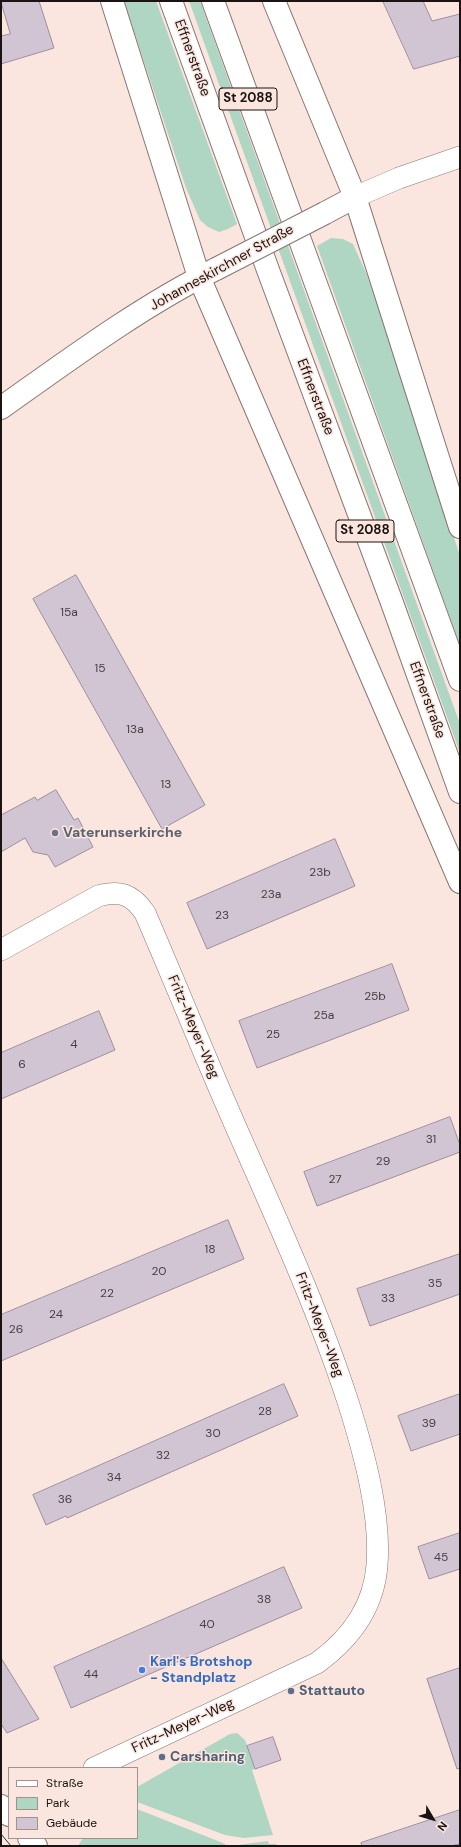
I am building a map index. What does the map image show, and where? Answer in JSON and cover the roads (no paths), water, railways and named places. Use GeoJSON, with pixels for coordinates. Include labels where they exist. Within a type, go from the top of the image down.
{"type":"FeatureCollection","features":[{"type":"Feature","properties":{"kind":"main road"},"geometry":{"type":"LineString","coordinates":[[112,1],[207,273],[460,882]]}},
{"type":"Feature","properties":{"kind":"main road","name":"Effnerstraße"},"geometry":{"type":"LineString","coordinates":[[171,1],[268,270],[460,792]]}},
{"type":"Feature","properties":{"kind":"main road","name":"St 2088"},"geometry":{"type":"LineString","coordinates":[[213,1],[460,680]]}},
{"type":"Feature","properties":{"kind":"main road"},"geometry":{"type":"LineString","coordinates":[[274,1],[355,197],[460,527]]}},
{"type":"Feature","properties":{"kind":"main road","name":"Johanneskirchner Straße"},"geometry":{"type":"LineString","coordinates":[[1,408],[82,350],[207,273],[355,197]]}},
{"type":"Feature","properties":{"kind":"main road"},"geometry":{"type":"LineString","coordinates":[[1,1806],[8,1814]]}},
{"type":"Feature","properties":{"kind":"street","name":"Johanneskirchner Straße"},"geometry":{"type":"LineString","coordinates":[[355,197],[399,178],[460,157]]}},
{"type":"Feature","properties":{"kind":"street","name":"Fritz-Meyer-Weg"},"geometry":{"type":"LineString","coordinates":[[1,950],[98,896],[105,894],[113,892],[129,896],[138,903],[145,913],[231,1117],[292,1254],[333,1358],[361,1442],[371,1484],[376,1527],[377,1566],[368,1604],[360,1619],[346,1639],[317,1663],[96,1767]]}},
{"type":"Feature","properties":{"kind":"tram line"},"geometry":{"type":"LineString","coordinates":[[1,1834],[11,1846]]}},
{"type":"Feature","properties":{"kind":"place","name":"Vaterunserkirche"},"geometry":{"type":"Point","coordinates":[55,833]}},
{"type":"Feature","properties":{"kind":"place","name":"Karl's Brotshop - Standplatz"},"geometry":{"type":"Point","coordinates":[142,1670]}},
{"type":"Feature","properties":{"kind":"place","name":"Stattauto"},"geometry":{"type":"Point","coordinates":[291,1691]}},
{"type":"Feature","properties":{"kind":"place","name":"Carsharing"},"geometry":{"type":"Point","coordinates":[162,1757]}}]}
